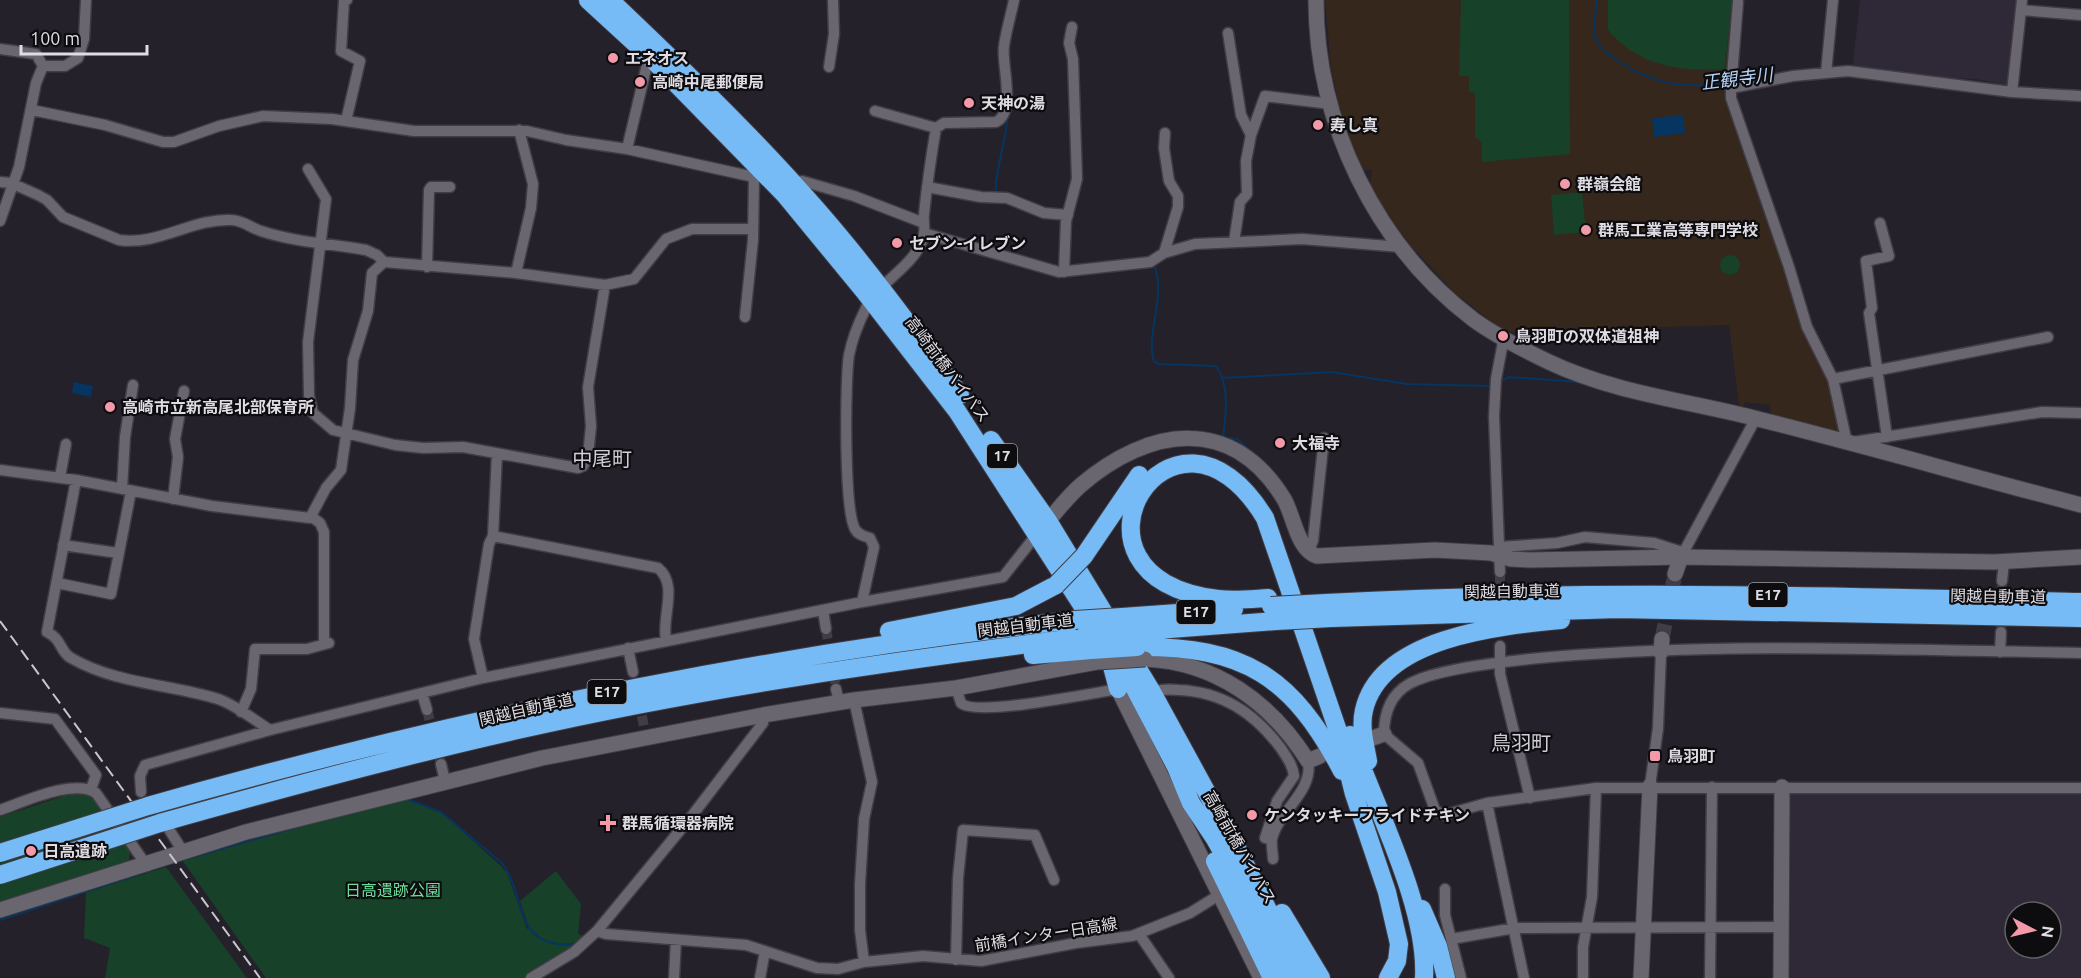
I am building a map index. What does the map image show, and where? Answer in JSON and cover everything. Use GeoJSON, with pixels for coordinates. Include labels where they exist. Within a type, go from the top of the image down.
{"type":"FeatureCollection","features":[{"type":"Feature","properties":{"kind":"highway","name":"高崎前橋バイパス"},"geometry":{"type":"LineString","coordinates":[[588,0],[649,56],[758,174],[923,343],[1152,693],[1236,846],[1302,978]]}},
{"type":"Feature","properties":{"kind":"highway","name":"高崎前橋バイパス"},"geometry":{"type":"LineString","coordinates":[[610,0],[725,112],[795,187],[875,294]]}},
{"type":"Feature","properties":{"kind":"highway"},"geometry":{"type":"LineString","coordinates":[[676,678],[752,656],[996,611],[1034,598],[1056,585],[1084,556],[1131,485],[1157,462],[1174,455],[1199,453],[1218,458],[1242,472],[1264,496],[1281,531],[1352,741],[1406,885],[1422,942],[1424,978]]}},
{"type":"Feature","properties":{"kind":"highway"},"geometry":{"type":"LineString","coordinates":[[1272,608],[1190,593],[1165,582],[1144,567],[1132,544],[1130,526],[1135,500],[1146,484],[1158,474],[1176,465],[1201,464],[1227,474],[1253,500],[1274,541],[1339,734],[1354,794],[1387,892],[1399,944],[1397,961],[1388,978]]}},
{"type":"Feature","properties":{"kind":"highway","name":"高崎前橋バイパス"},"geometry":{"type":"LineString","coordinates":[[1043,528],[1088,638],[1132,683],[1176,767],[1191,803],[1251,903],[1286,978]]}},
{"type":"Feature","properties":{"kind":"highway","name":"関越自動車道"},"geometry":{"type":"LineString","coordinates":[[0,853],[145,799],[520,710],[676,678],[918,639],[1133,639],[1272,608],[1455,597],[1771,595],[2081,602]]}},
{"type":"Feature","properties":{"kind":"highway","name":"関越自動車道"},"geometry":{"type":"LineString","coordinates":[[1326,605],[1532,610],[1782,610],[2081,618]]}},
{"type":"Feature","properties":{"kind":"highway"},"geometry":{"type":"LineString","coordinates":[[1374,795],[1363,731],[1364,710],[1372,687],[1412,654],[1472,634],[1520,624],[1782,610]]}},
{"type":"Feature","properties":{"kind":"highway"},"geometry":{"type":"LineString","coordinates":[[1088,638],[1096,630],[1113,666],[1118,689]]}},
{"type":"Feature","properties":{"kind":"highway"},"geometry":{"type":"LineString","coordinates":[[1088,638],[1133,639],[1199,650],[1230,657],[1263,674],[1288,693],[1313,722],[1354,794]]}},
{"type":"Feature","properties":{"kind":"highway","name":"関越自動車道"},"geometry":{"type":"LineString","coordinates":[[0,875],[357,768],[524,729],[630,706],[868,664],[943,664],[1088,638]]}},
{"type":"Feature","properties":{"kind":"highway"},"geometry":{"type":"LineString","coordinates":[[1191,803],[1229,893],[1272,978]]}},
{"type":"Feature","properties":{"kind":"highway"},"geometry":{"type":"LineString","coordinates":[[1236,846],[1254,862],[1321,978]]}},
{"type":"Feature","properties":{"kind":"highway"},"geometry":{"type":"LineString","coordinates":[[1406,885],[1428,920],[1446,978]]}},
{"type":"Feature","properties":{"kind":"highway"},"geometry":{"type":"LineString","coordinates":[[1387,892],[1409,934],[1413,954],[1412,978]]}},
{"type":"Feature","properties":{"kind":"street"},"geometry":{"type":"LineString","coordinates":[[42,66],[65,66],[78,58],[84,39],[86,0]]}},
{"type":"Feature","properties":{"kind":"street"},"geometry":{"type":"LineString","coordinates":[[346,121],[360,61],[341,51],[344,0],[347,0]]}},
{"type":"Feature","properties":{"kind":"street"},"geometry":{"type":"LineString","coordinates":[[829,67],[834,33],[833,0]]}},
{"type":"Feature","properties":{"kind":"street"},"geometry":{"type":"LineString","coordinates":[[875,111],[936,128],[944,123],[1001,120],[1008,80],[1004,48],[1014,0]]}},
{"type":"Feature","properties":{"kind":"street"},"geometry":{"type":"LineString","coordinates":[[1316,0],[1322,58],[1331,104],[1356,178],[1401,247],[1424,273],[1475,320],[1550,363],[1589,378],[1697,406],[1756,418],[2081,505]]}},
{"type":"Feature","properties":{"kind":"street"},"geometry":{"type":"LineString","coordinates":[[1826,72],[1833,0]]}},
{"type":"Feature","properties":{"kind":"street"},"geometry":{"type":"LineString","coordinates":[[1738,2],[1731,98],[1790,267],[1807,327],[1833,379],[1847,443]]}},
{"type":"Feature","properties":{"kind":"street"},"geometry":{"type":"LineString","coordinates":[[2012,92],[2021,5],[2081,15]]}},
{"type":"Feature","properties":{"kind":"street"},"geometry":{"type":"LineString","coordinates":[[1064,272],[1066,221],[1077,179],[1073,59],[1070,44],[1072,27]]}},
{"type":"Feature","properties":{"kind":"street"},"geometry":{"type":"LineString","coordinates":[[1228,33],[1241,115],[1251,135]]}},
{"type":"Feature","properties":{"kind":"street"},"geometry":{"type":"LineString","coordinates":[[0,49],[36,54],[42,66],[36,83],[19,167],[5,182],[0,221]]}},
{"type":"Feature","properties":{"kind":"street"},"geometry":{"type":"LineString","coordinates":[[627,149],[649,56]]}},
{"type":"Feature","properties":{"kind":"street"},"geometry":{"type":"LineString","coordinates":[[1731,88],[1826,72],[1848,71],[2012,92],[2081,96]]}},
{"type":"Feature","properties":{"kind":"street"},"geometry":{"type":"LineString","coordinates":[[1234,242],[1240,202],[1247,194],[1246,161],[1251,135],[1265,96],[1331,104]]}},
{"type":"Feature","properties":{"kind":"street"},"geometry":{"type":"LineString","coordinates":[[32,110],[105,125],[163,142],[174,142],[219,126],[263,116],[346,121],[414,131],[519,130],[758,174],[745,317]]}},
{"type":"Feature","properties":{"kind":"street"},"geometry":{"type":"LineString","coordinates":[[862,602],[874,547],[870,538],[855,529],[851,509],[847,467],[848,378],[851,349],[875,294],[908,261],[924,228],[927,187],[936,128]]}},
{"type":"Feature","properties":{"kind":"street"},"geometry":{"type":"LineString","coordinates":[[516,273],[531,208],[533,184],[519,130]]}},
{"type":"Feature","properties":{"kind":"street"},"geometry":{"type":"LineString","coordinates":[[1164,253],[1178,207],[1178,196],[1169,181],[1164,148],[1165,133]]}},
{"type":"Feature","properties":{"kind":"street"},"geometry":{"type":"LineString","coordinates":[[308,169],[326,200],[308,342],[310,407],[330,428],[412,447],[464,447],[578,468],[585,464],[591,426],[588,387],[604,285]]}},
{"type":"Feature","properties":{"kind":"street"},"geometry":{"type":"LineString","coordinates":[[795,187],[802,181],[854,196],[953,243],[1064,272],[1150,262],[1164,253],[1195,244],[1302,239],[1401,247]]}},
{"type":"Feature","properties":{"kind":"street"},"geometry":{"type":"LineString","coordinates":[[5,182],[43,197],[63,217],[119,240],[129,241],[156,237],[218,220],[232,220],[244,222],[259,231],[366,250],[377,255],[384,262],[516,273],[604,285],[634,279],[666,239],[692,229],[752,229]]}},
{"type":"Feature","properties":{"kind":"street"},"geometry":{"type":"LineString","coordinates":[[427,267],[429,190],[450,187]]}},
{"type":"Feature","properties":{"kind":"street"},"geometry":{"type":"LineString","coordinates":[[927,187],[981,197],[1007,198],[1044,213],[1068,215]]}},
{"type":"Feature","properties":{"kind":"street"},"geometry":{"type":"LineString","coordinates":[[1880,223],[1889,256],[1866,261],[1877,370],[1887,437]]}},
{"type":"Feature","properties":{"kind":"street"},"geometry":{"type":"LineString","coordinates":[[312,517],[326,488],[340,473],[355,351],[368,311],[372,273],[384,262]]}},
{"type":"Feature","properties":{"kind":"street"},"geometry":{"type":"LineString","coordinates":[[1500,558],[1494,416],[1496,379],[1504,337]]}},
{"type":"Feature","properties":{"kind":"street"},"geometry":{"type":"LineString","coordinates":[[1833,379],[2048,337]]}},
{"type":"Feature","properties":{"kind":"street"},"geometry":{"type":"LineString","coordinates":[[57,583],[111,594],[126,490],[125,437],[133,386]]}},
{"type":"Feature","properties":{"kind":"street"},"geometry":{"type":"LineString","coordinates":[[173,499],[178,458],[175,439],[184,391]]}},
{"type":"Feature","properties":{"kind":"street"},"geometry":{"type":"LineString","coordinates":[[1847,443],[2042,412],[2081,413]]}},
{"type":"Feature","properties":{"kind":"street"},"geometry":{"type":"LineString","coordinates":[[1676,574],[1681,555],[1756,418]]}},
{"type":"Feature","properties":{"kind":"street"},"geometry":{"type":"LineString","coordinates":[[145,799],[140,776],[145,765],[270,730],[483,678],[666,640],[1003,577],[1082,485],[1129,453],[1154,442],[1199,438],[1236,449],[1261,470],[1285,501],[1308,552]]}},
{"type":"Feature","properties":{"kind":"street"},"geometry":{"type":"LineString","coordinates":[[1308,552],[1313,541],[1324,438]]}},
{"type":"Feature","properties":{"kind":"street"},"geometry":{"type":"LineString","coordinates":[[60,477],[66,444]]}},
{"type":"Feature","properties":{"kind":"street"},"geometry":{"type":"LineString","coordinates":[[483,678],[474,633],[489,544],[493,536],[497,454]]}},
{"type":"Feature","properties":{"kind":"street"},"geometry":{"type":"LineString","coordinates":[[0,470],[60,477],[247,512],[301,518],[312,517],[320,523],[324,532],[327,643],[307,649],[255,649],[251,689],[241,712]]}},
{"type":"Feature","properties":{"kind":"street"},"geometry":{"type":"LineString","coordinates":[[76,480],[47,632],[57,636],[68,657],[106,672],[150,685],[220,699],[270,730]]}},
{"type":"Feature","properties":{"kind":"street"},"geometry":{"type":"LineString","coordinates":[[493,536],[658,568],[665,576],[668,587],[666,640]]}},
{"type":"Feature","properties":{"kind":"street"},"geometry":{"type":"LineString","coordinates":[[1500,558],[1585,537],[1654,543],[1681,555]]}},
{"type":"Feature","properties":{"kind":"street"},"geometry":{"type":"LineString","coordinates":[[63,545],[118,553]]}},
{"type":"Feature","properties":{"kind":"street"},"geometry":{"type":"LineString","coordinates":[[1308,552],[1324,556],[1435,550],[1511,559],[1559,560],[1681,555],[2004,562],[2081,557]]}},
{"type":"Feature","properties":{"kind":"street"},"geometry":{"type":"LineString","coordinates":[[2002,581],[2004,562]]}},
{"type":"Feature","properties":{"kind":"street"},"geometry":{"type":"LineString","coordinates":[[823,610],[826,629]]}},
{"type":"Feature","properties":{"kind":"street"},"geometry":{"type":"LineString","coordinates":[[2000,652],[2001,632]]}},
{"type":"Feature","properties":{"kind":"street"},"geometry":{"type":"LineString","coordinates":[[0,910],[147,866],[246,832],[445,781],[645,732],[763,715],[837,696],[854,700],[956,688],[1088,638]]}},
{"type":"Feature","properties":{"kind":"street"},"geometry":{"type":"LineString","coordinates":[[1133,639],[1177,662],[1207,671],[1240,689],[1263,717],[1294,772],[1293,779],[1277,801],[1269,822],[1265,838],[1272,839]]}},
{"type":"Feature","properties":{"kind":"street"},"geometry":{"type":"LineString","coordinates":[[1641,978],[1650,786],[1659,728],[1661,645]]}},
{"type":"Feature","properties":{"kind":"street"},"geometry":{"type":"LineString","coordinates":[[2081,653],[1661,645],[1499,663],[1421,678],[1406,685],[1389,704],[1377,736],[1418,763],[1438,814],[1444,815],[1487,803],[1596,788],[1650,786],[2081,788]]}},
{"type":"Feature","properties":{"kind":"street"},"geometry":{"type":"LineString","coordinates":[[1500,646],[1499,663],[1530,798]]}},
{"type":"Feature","properties":{"kind":"street"},"geometry":{"type":"LineString","coordinates":[[628,648],[633,672]]}},
{"type":"Feature","properties":{"kind":"street"},"geometry":{"type":"LineString","coordinates":[[956,688],[962,703],[974,709],[1026,704],[1118,689],[1261,978]]}},
{"type":"Feature","properties":{"kind":"street"},"geometry":{"type":"LineString","coordinates":[[1152,693],[1186,690],[1212,695],[1263,717],[1314,759],[1306,782],[1289,805],[1272,839],[1273,859]]}},
{"type":"Feature","properties":{"kind":"street"},"geometry":{"type":"LineString","coordinates":[[422,693],[427,710]]}},
{"type":"Feature","properties":{"kind":"street"},"geometry":{"type":"LineString","coordinates":[[854,700],[872,782],[864,819],[860,884],[860,922],[864,962]]}},
{"type":"Feature","properties":{"kind":"street"},"geometry":{"type":"LineString","coordinates":[[0,713],[55,719],[96,775],[91,789]]}},
{"type":"Feature","properties":{"kind":"street"},"geometry":{"type":"LineString","coordinates":[[531,978],[578,949],[597,931],[691,817],[763,723],[763,715]]}},
{"type":"Feature","properties":{"kind":"street"},"geometry":{"type":"LineString","coordinates":[[441,764],[445,781]]}},
{"type":"Feature","properties":{"kind":"street"},"geometry":{"type":"LineString","coordinates":[[0,810],[68,788],[80,786],[91,789],[147,866]]}},
{"type":"Feature","properties":{"kind":"street"},"geometry":{"type":"LineString","coordinates":[[1710,978],[1712,787]]}},
{"type":"Feature","properties":{"kind":"street"},"geometry":{"type":"LineString","coordinates":[[1780,978],[1782,787]]}},
{"type":"Feature","properties":{"kind":"street"},"geometry":{"type":"LineString","coordinates":[[1583,978],[1586,927],[1592,897],[1596,788]]}},
{"type":"Feature","properties":{"kind":"street"},"geometry":{"type":"LineString","coordinates":[[1487,803],[1524,978]]}},
{"type":"Feature","properties":{"kind":"street"},"geometry":{"type":"LineString","coordinates":[[165,827],[184,853]]}},
{"type":"Feature","properties":{"kind":"street"},"geometry":{"type":"LineString","coordinates":[[956,960],[958,878],[963,830],[1035,834],[1054,880]]}},
{"type":"Feature","properties":{"kind":"street"},"geometry":{"type":"LineString","coordinates":[[1444,890],[1443,908],[1461,978]]}},
{"type":"Feature","properties":{"kind":"street","name":"前橋インター日高線"},"geometry":{"type":"LineString","coordinates":[[597,931],[606,934],[746,945],[817,968],[838,969],[864,962],[923,956],[956,960],[988,960],[1139,934],[1190,913],[1219,895]]}},
{"type":"Feature","properties":{"kind":"street"},"geometry":{"type":"LineString","coordinates":[[1450,939],[1515,928],[1781,927]]}},
{"type":"Feature","properties":{"kind":"street"},"geometry":{"type":"LineString","coordinates":[[1139,934],[1169,978]]}},
{"type":"Feature","properties":{"kind":"street"},"geometry":{"type":"LineString","coordinates":[[674,978],[676,940]]}},
{"type":"Feature","properties":{"kind":"street"},"geometry":{"type":"LineString","coordinates":[[760,978],[765,951]]}},
{"type":"Feature","properties":{"kind":"shaded area","name":"群馬工業高等専門学校"},"geometry":{"type":"Polygon","coordinates":[[[1325,0],[1736,0],[1728,99],[1831,379],[1843,437],[1780,419],[1771,413],[1770,405],[1745,402],[1740,413],[1729,325],[1505,332],[1456,294],[1411,246],[1388,214],[1370,186],[1372,170],[1363,170],[1359,166],[1339,107],[1331,67],[1325,0]]]}},
{"type":"Feature","properties":{"kind":"shaded area"},"geometry":{"type":"Polygon","coordinates":[[[1860,0],[2017,0],[2008,85],[1976,79],[1914,76],[1853,65],[1860,0]]]}},
{"type":"Feature","properties":{"kind":"shaded area"},"geometry":{"type":"Polygon","coordinates":[[[1789,791],[2081,793],[2081,978],[1786,978],[1789,791]]]}},
{"type":"Feature","properties":{"kind":"green space"},"geometry":{"type":"Polygon","coordinates":[[[1461,0],[1569,0],[1570,154],[1482,162],[1482,142],[1475,137],[1475,93],[1469,92],[1469,76],[1459,76],[1461,0]]]}},
{"type":"Feature","properties":{"kind":"green space"},"geometry":{"type":"Polygon","coordinates":[[[1608,0],[1732,0],[1725,69],[1676,67],[1646,59],[1633,52],[1608,30],[1608,0]]]}},
{"type":"Feature","properties":{"kind":"green space"},"geometry":{"type":"Polygon","coordinates":[[[1582,192],[1586,232],[1554,235],[1551,195],[1582,192]]]}},
{"type":"Feature","properties":{"kind":"green space"},"geometry":{"type":"Polygon","coordinates":[[[1726,255],[1734,255],[1740,261],[1740,269],[1734,275],[1726,275],[1720,269],[1720,261],[1726,255]]]}},
{"type":"Feature","properties":{"kind":"green space"},"geometry":{"type":"Polygon","coordinates":[[[79,791],[90,793],[130,847],[129,865],[0,905],[0,817],[79,791]]]}},
{"type":"Feature","properties":{"kind":"green space","name":"日高遺跡公園"},"geometry":{"type":"Polygon","coordinates":[[[402,797],[441,812],[500,865],[507,873],[527,929],[529,928],[520,901],[556,871],[581,904],[578,934],[584,936],[575,947],[524,978],[266,978],[182,860],[402,797]]]}},
{"type":"Feature","properties":{"kind":"green space"},"geometry":{"type":"Polygon","coordinates":[[[166,867],[247,978],[105,978],[110,948],[84,938],[86,892],[166,867]]]}},
{"type":"Feature","properties":{"kind":"water"},"geometry":{"type":"Polygon","coordinates":[[[1683,115],[1685,133],[1654,137],[1652,118],[1683,115]]]}},
{"type":"Feature","properties":{"kind":"water"},"geometry":{"type":"Polygon","coordinates":[[[74,382],[93,386],[91,397],[72,393],[74,382]]]}},
{"type":"Feature","properties":{"kind":"waterway","name":"正観寺川"},"geometry":{"type":"LineString","coordinates":[[1597,0],[1595,37],[1599,45],[1621,63],[1659,81],[1672,84],[1699,86],[1728,83]]}},
{"type":"Feature","properties":{"kind":"waterway","name":"正観寺川"},"geometry":{"type":"LineString","coordinates":[[1737,82],[1784,72],[1823,68]]}},
{"type":"Feature","properties":{"kind":"waterway"},"geometry":{"type":"LineString","coordinates":[[996,192],[996,180],[1007,122]]}},
{"type":"Feature","properties":{"kind":"waterway"},"geometry":{"type":"LineString","coordinates":[[1155,268],[1158,291],[1152,340],[1154,361],[1158,364],[1216,366],[1225,391],[1226,410],[1223,437],[1237,439],[1266,465]]}},
{"type":"Feature","properties":{"kind":"waterway"},"geometry":{"type":"LineString","coordinates":[[1222,378],[1332,372],[1407,384],[1491,386]]}},
{"type":"Feature","properties":{"kind":"waterway"},"geometry":{"type":"LineString","coordinates":[[1501,381],[1509,377],[1578,382]]}},
{"type":"Feature","properties":{"kind":"waterway"},"geometry":{"type":"LineString","coordinates":[[1270,469],[1285,488]]}},
{"type":"Feature","properties":{"kind":"waterway"},"geometry":{"type":"LineString","coordinates":[[407,799],[441,812],[502,863],[510,877],[525,919],[531,930],[541,939],[556,944],[576,944]]}},
{"type":"Feature","properties":{"kind":"waterway"},"geometry":{"type":"LineString","coordinates":[[0,920],[182,860],[298,827]]}},
{"type":"Feature","properties":{"kind":"tunnel"},"geometry":{"type":"LineString","coordinates":[[1500,572],[1500,601]]}},
{"type":"Feature","properties":{"kind":"tunnel"},"geometry":{"type":"LineString","coordinates":[[1662,639],[1675,574]]}},
{"type":"Feature","properties":{"kind":"tunnel"},"geometry":{"type":"LineString","coordinates":[[2001,632],[2002,581]]}},
{"type":"Feature","properties":{"kind":"tunnel"},"geometry":{"type":"LineString","coordinates":[[826,629],[836,689]]}},
{"type":"Feature","properties":{"kind":"tunnel"},"geometry":{"type":"LineString","coordinates":[[639,701],[644,727]]}},
{"type":"Feature","properties":{"kind":"tunnel"},"geometry":{"type":"LineString","coordinates":[[427,710],[441,764]]}},
{"type":"Feature","properties":{"kind":"railway"},"geometry":{"type":"LineString","coordinates":[[0,621],[260,978]]}},
{"type":"Feature","properties":{"kind":"place","name":"エネオス"},"geometry":{"type":"Point","coordinates":[613,58]}},
{"type":"Feature","properties":{"kind":"place","name":"高崎中尾郵便局"},"geometry":{"type":"Point","coordinates":[640,82]}},
{"type":"Feature","properties":{"kind":"place","name":"天神の湯"},"geometry":{"type":"Point","coordinates":[969,103]}},
{"type":"Feature","properties":{"kind":"place","name":"寿し真"},"geometry":{"type":"Point","coordinates":[1318,125]}},
{"type":"Feature","properties":{"kind":"place","name":"群嶺会館"},"geometry":{"type":"Point","coordinates":[1565,184]}},
{"type":"Feature","properties":{"kind":"place","name":"群馬工業高等専門学校"},"geometry":{"type":"Point","coordinates":[1586,230]}},
{"type":"Feature","properties":{"kind":"place","name":"セブン-イレブン"},"geometry":{"type":"Point","coordinates":[897,243]}},
{"type":"Feature","properties":{"kind":"place","name":"鳥羽町の双体道祖神"},"geometry":{"type":"Point","coordinates":[1503,336]}},
{"type":"Feature","properties":{"kind":"place","name":"高崎市立新高尾北部保育所"},"geometry":{"type":"Point","coordinates":[110,407]}},
{"type":"Feature","properties":{"kind":"place","name":"大福寺"},"geometry":{"type":"Point","coordinates":[1280,443]}},
{"type":"Feature","properties":{"kind":"place","name":"鳥羽町"},"geometry":{"type":"Point","coordinates":[1655,756]}},
{"type":"Feature","properties":{"kind":"place","name":"ケンタッキーフライドチキン"},"geometry":{"type":"Point","coordinates":[1252,815]}},
{"type":"Feature","properties":{"kind":"place","name":"群馬循環器病院"},"geometry":{"type":"Point","coordinates":[608,823]}},
{"type":"Feature","properties":{"kind":"place","name":"日高遺跡"},"geometry":{"type":"Point","coordinates":[31,851]}},
{"type":"Feature","properties":{"kind":"district","name":"中尾町"},"geometry":{"type":"Point","coordinates":[602,459]}},
{"type":"Feature","properties":{"kind":"district","name":"鳥羽町"},"geometry":{"type":"Point","coordinates":[1521,743]}}]}
